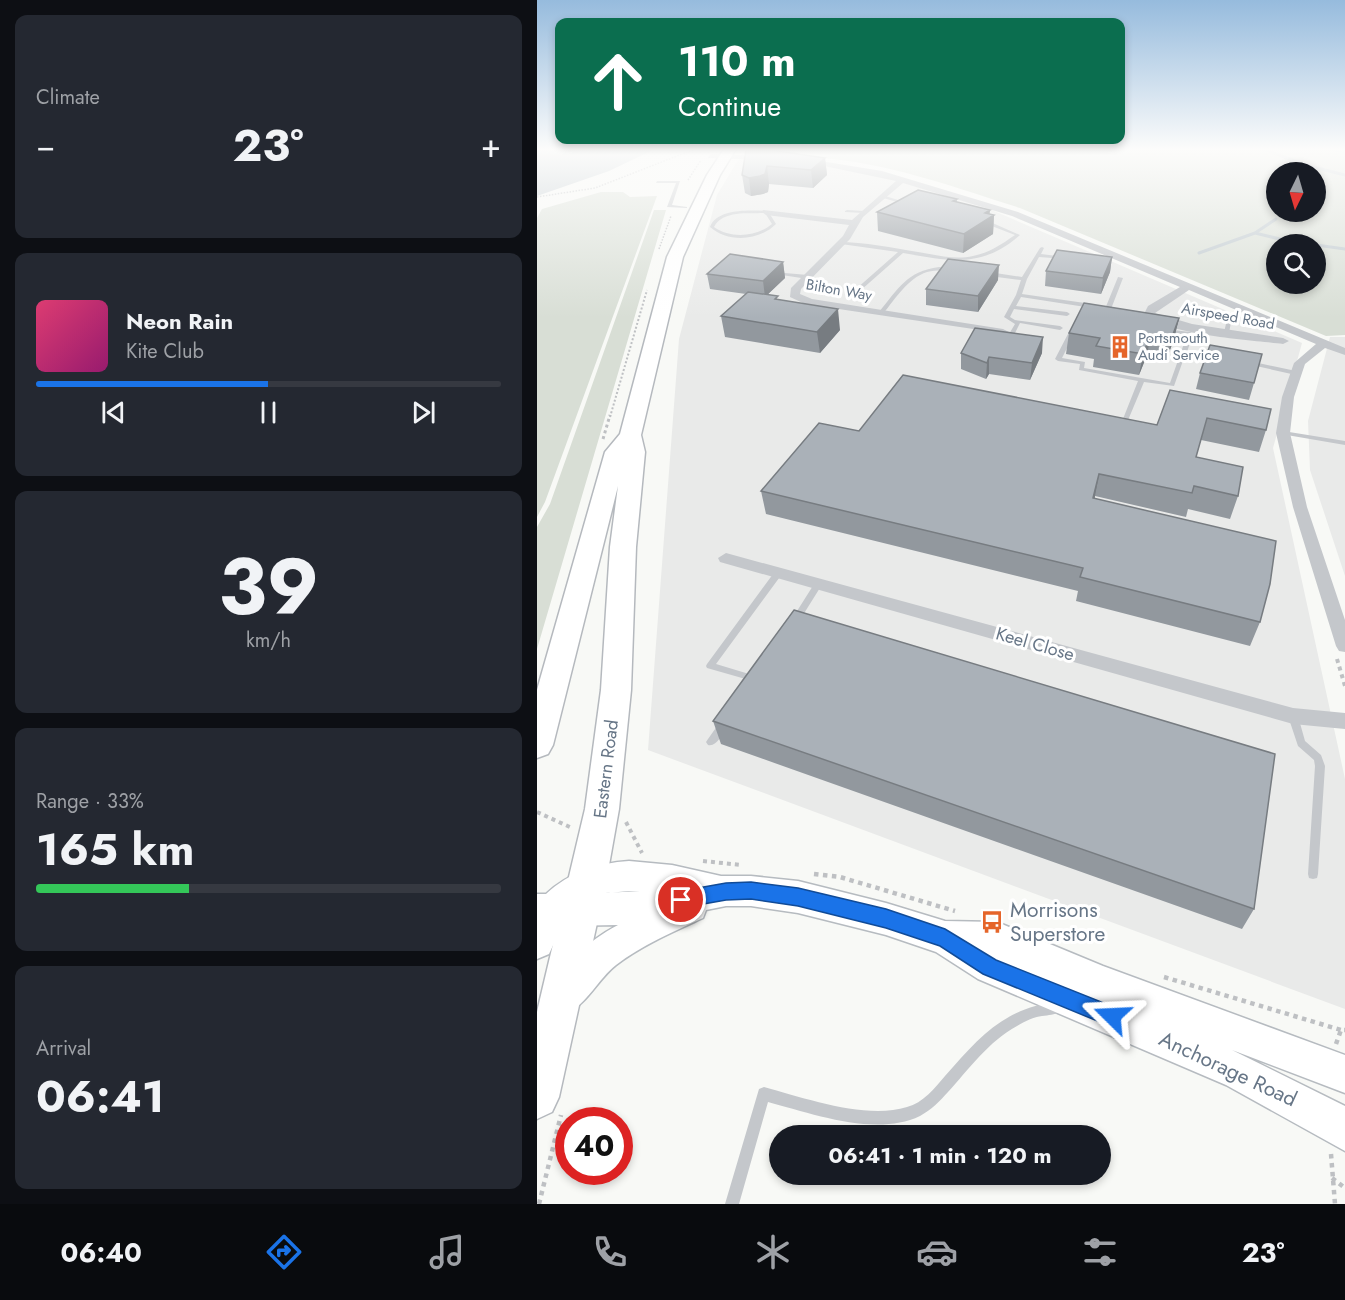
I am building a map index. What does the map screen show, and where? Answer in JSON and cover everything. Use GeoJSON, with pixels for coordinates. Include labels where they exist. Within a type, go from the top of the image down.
{"type":"FeatureCollection","features":[{"type":"Feature","properties":{"kind":"main road","name":"Eastern Road"},"geometry":{"type":"LineString","coordinates":[[666,255],[685,243],[700,205]]}},
{"type":"Feature","properties":{"kind":"main road","name":"Eastern Road"},"geometry":{"type":"LineString","coordinates":[[550,1101],[559,1011],[565,903],[602,809],[616,690],[623,547],[634,452],[630,435],[666,255],[673,243],[680,207]]}},
{"type":"Feature","properties":{"kind":"main road","name":"Eastern Road"},"geometry":{"type":"LineString","coordinates":[[537,745],[616,453],[630,435]]}},
{"type":"Feature","properties":{"kind":"street","name":"Bilton Way"},"geometry":{"type":"LineString","coordinates":[[871,205],[854,223],[841,243],[794,292],[791,300],[1003,332]]}},
{"type":"Feature","properties":{"kind":"street"},"geometry":{"type":"LineString","coordinates":[[984,205],[1032,220],[1345,352]]}},
{"type":"Feature","properties":{"kind":"street"},"geometry":{"type":"LineString","coordinates":[[766,212],[854,223]]}},
{"type":"Feature","properties":{"kind":"street","name":"Airspeed Road"},"geometry":{"type":"LineString","coordinates":[[1189,286],[1146,314],[1171,326],[1283,341]]}},
{"type":"Feature","properties":{"kind":"street"},"geometry":{"type":"LineString","coordinates":[[1324,343],[1304,358],[1296,373],[1288,397],[1283,433],[1300,507],[1345,646]]}},
{"type":"Feature","properties":{"kind":"street","name":"Keel Close"},"geometry":{"type":"LineString","coordinates":[[726,558],[1293,716],[1345,721]]}},
{"type":"Feature","properties":{"kind":"street"},"geometry":{"type":"LineString","coordinates":[[537,942],[565,903],[636,908],[726,891]]}},
{"type":"Feature","properties":{"kind":"street"},"geometry":{"type":"LineString","coordinates":[[559,1011],[581,975],[620,943],[637,932],[726,891]]}},
{"type":"Feature","properties":{"kind":"street","name":"Anchorage Road"},"geometry":{"type":"LineString","coordinates":[[726,891],[751,891],[798,897],[886,918],[945,938],[990,968],[1239,1072],[1332,1120],[1345,1131]]}},
{"type":"Feature","properties":{"kind":"street","name":"Anchorage Road"},"geometry":{"type":"LineString","coordinates":[[945,938],[997,939],[1345,1074]]}},
{"type":"Feature","properties":{"kind":"lane"},"geometry":{"type":"LineString","coordinates":[[669,205],[680,207]]}},
{"type":"Feature","properties":{"kind":"lane"},"geometry":{"type":"LineString","coordinates":[[847,211],[864,212]]}},
{"type":"Feature","properties":{"kind":"lane"},"geometry":{"type":"LineString","coordinates":[[766,212],[774,224],[762,233],[733,236],[719,233],[712,227],[714,222],[730,213],[766,212]]}},
{"type":"Feature","properties":{"kind":"lane"},"geometry":{"type":"LineString","coordinates":[[841,243],[953,260],[972,260],[1018,235],[976,219]]}},
{"type":"Feature","properties":{"kind":"lane"},"geometry":{"type":"LineString","coordinates":[[1042,248],[1007,317],[1016,321],[1060,328]]}},
{"type":"Feature","properties":{"kind":"lane"},"geometry":{"type":"LineString","coordinates":[[850,297],[869,277],[881,272],[902,251]]}},
{"type":"Feature","properties":{"kind":"lane"},"geometry":{"type":"LineString","coordinates":[[1038,255],[1068,259]]}},
{"type":"Feature","properties":{"kind":"lane"},"geometry":{"type":"LineString","coordinates":[[881,313],[919,271],[929,268],[964,270]]}},
{"type":"Feature","properties":{"kind":"lane"},"geometry":{"type":"LineString","coordinates":[[764,271],[808,277]]}},
{"type":"Feature","properties":{"kind":"lane"},"geometry":{"type":"LineString","coordinates":[[985,273],[1025,279]]}},
{"type":"Feature","properties":{"kind":"lane"},"geometry":{"type":"LineString","coordinates":[[1108,309],[1120,278]]}},
{"type":"Feature","properties":{"kind":"lane"},"geometry":{"type":"LineString","coordinates":[[1020,295],[1117,310]]}},
{"type":"Feature","properties":{"kind":"lane"},"geometry":{"type":"LineString","coordinates":[[1013,307],[1067,315]]}},
{"type":"Feature","properties":{"kind":"lane"},"geometry":{"type":"LineString","coordinates":[[1205,312],[1229,323],[1227,332]]}},
{"type":"Feature","properties":{"kind":"lane"},"geometry":{"type":"LineString","coordinates":[[1016,321],[1018,324],[1012,334],[1014,337],[1024,339]]}},
{"type":"Feature","properties":{"kind":"lane"},"geometry":{"type":"LineString","coordinates":[[1074,327],[1058,359],[1083,363],[1081,369],[1172,385],[1190,334],[1171,326],[1158,329]]}},
{"type":"Feature","properties":{"kind":"lane"},"geometry":{"type":"LineString","coordinates":[[1183,352],[1226,360]]}},
{"type":"Feature","properties":{"kind":"lane"},"geometry":{"type":"LineString","coordinates":[[1237,361],[1296,373]]}},
{"type":"Feature","properties":{"kind":"lane"},"geometry":{"type":"LineString","coordinates":[[1124,424],[1142,380]]}},
{"type":"Feature","properties":{"kind":"lane"},"geometry":{"type":"LineString","coordinates":[[1283,433],[1345,443]]}},
{"type":"Feature","properties":{"kind":"lane"},"geometry":{"type":"LineString","coordinates":[[756,679],[710,666],[779,572]]}},
{"type":"Feature","properties":{"kind":"lane"},"geometry":{"type":"LineString","coordinates":[[788,631],[819,584]]}},
{"type":"Feature","properties":{"kind":"lane"},"geometry":{"type":"LineString","coordinates":[[750,688],[762,669]]}},
{"type":"Feature","properties":{"kind":"lane"},"geometry":{"type":"LineString","coordinates":[[711,742],[731,715]]}},
{"type":"Feature","properties":{"kind":"lane"},"geometry":{"type":"LineString","coordinates":[[1293,716],[1301,743],[1318,758],[1320,766],[1313,873]]}},
{"type":"Feature","properties":{"kind":"lane"},"geometry":{"type":"LineString","coordinates":[[732,1204],[764,1094],[876,1118],[900,1116],[917,1111],[936,1098],[982,1044],[1023,1014],[1045,1009],[1089,1008]]}},
{"type":"Feature","properties":{"kind":"path"},"geometry":{"type":"LineString","coordinates":[[666,255],[680,207]]}},
{"type":"Feature","properties":{"kind":"path"},"geometry":{"type":"LineString","coordinates":[[600,450],[648,287]]}},
{"type":"Feature","properties":{"kind":"path"},"geometry":{"type":"LineString","coordinates":[[539,1204],[550,1101]]}},
{"type":"Feature","properties":{"kind":"path"},"geometry":{"type":"LineString","coordinates":[[1335,1204],[1331,1177],[1345,1188]]}},
{"type":"Feature","properties":{"kind":"shaded area"},"geometry":{"type":"Polygon","coordinates":[[[555,205],[654,205],[545,502],[537,517],[537,218],[542,209],[555,205]]]}},
{"type":"Feature","properties":{"kind":"shaded area"},"geometry":{"type":"Polygon","coordinates":[[[714,205],[980,205],[1302,343],[1273,448],[1345,779],[1345,1009],[648,750],[679,339],[714,205]]]}},
{"type":"Feature","properties":{"kind":"shaded area"},"geometry":{"type":"Polygon","coordinates":[[[1011,205],[1266,205],[1266,222],[1326,222],[1326,205],[1345,205],[1345,335],[1326,336],[1011,205]]]}},
{"type":"Feature","properties":{"kind":"shaded area"},"geometry":{"type":"Polygon","coordinates":[[[654,210],[666,210],[537,649],[537,527],[550,504],[654,210]]]}},
{"type":"Feature","properties":{"kind":"shaded area"},"geometry":{"type":"Polygon","coordinates":[[[1330,337],[1345,337],[1345,576],[1310,470],[1308,421],[1330,337]]]}},
{"type":"Feature","properties":{"kind":"building"},"geometry":{"type":"Polygon","coordinates":[[[890,205],[970,205],[990,210],[985,213],[994,215],[964,234],[877,212],[890,205]]]}},
{"type":"Feature","properties":{"kind":"building"},"geometry":{"type":"Polygon","coordinates":[[[1057,250],[1112,257],[1103,278],[1046,271],[1057,250]]]}},
{"type":"Feature","properties":{"kind":"building"},"geometry":{"type":"Polygon","coordinates":[[[730,254],[783,262],[763,281],[707,274],[730,254]]]}},
{"type":"Feature","properties":{"kind":"building"},"geometry":{"type":"Polygon","coordinates":[[[948,259],[999,265],[978,296],[926,289],[948,259]]]}},
{"type":"Feature","properties":{"kind":"building"},"geometry":{"type":"Polygon","coordinates":[[[748,292],[778,296],[775,299],[838,309],[817,332],[721,316],[748,292]]]}},
{"type":"Feature","properties":{"kind":"building"},"geometry":{"type":"Polygon","coordinates":[[[1084,303],[1179,318],[1172,337],[1151,334],[1143,354],[1096,346],[1100,338],[1069,333],[1084,303]]]}},
{"type":"Feature","properties":{"kind":"building"},"geometry":{"type":"Polygon","coordinates":[[[975,328],[1043,337],[1032,363],[989,357],[987,363],[961,353],[975,328]]]}},
{"type":"Feature","properties":{"kind":"building"},"geometry":{"type":"Polygon","coordinates":[[[1210,345],[1262,354],[1254,383],[1200,373],[1210,345]]]}},
{"type":"Feature","properties":{"kind":"building"},"geometry":{"type":"Polygon","coordinates":[[[903,375],[1157,425],[1170,390],[1271,409],[1266,430],[1207,418],[1196,457],[1243,467],[1238,496],[1194,486],[1192,493],[1099,474],[1093,498],[1276,541],[1270,584],[1260,622],[1080,577],[1083,568],[761,491],[819,423],[859,431],[903,375]]]}},
{"type":"Feature","properties":{"kind":"building"},"geometry":{"type":"Polygon","coordinates":[[[794,610],[1275,754],[1254,909],[713,721],[794,610]]]}},
{"type":"Feature","properties":{"kind":"waterway"},"geometry":{"type":"LineString","coordinates":[[1255,233],[1272,222]]}},
{"type":"Feature","properties":{"kind":"waterway"},"geometry":{"type":"LineString","coordinates":[[1199,253],[1255,233]]}},
{"type":"Feature","properties":{"kind":"waterway"},"geometry":{"type":"LineString","coordinates":[[1255,233],[1288,241],[1345,249]]}},
{"type":"Feature","properties":{"kind":"place","name":"Portsmouth Audi Service"},"geometry":{"type":"Point","coordinates":[1120,347]}},
{"type":"Feature","properties":{"kind":"place","name":"Morrisons Superstore"},"geometry":{"type":"Point","coordinates":[992,922]}},
{"type":"Feature","properties":{"kind":"route"},"geometry":{"type":"LineString","coordinates":[[681,900],[726,891],[751,891],[798,897],[886,918],[945,938],[990,968],[1112,1016]]}}]}
